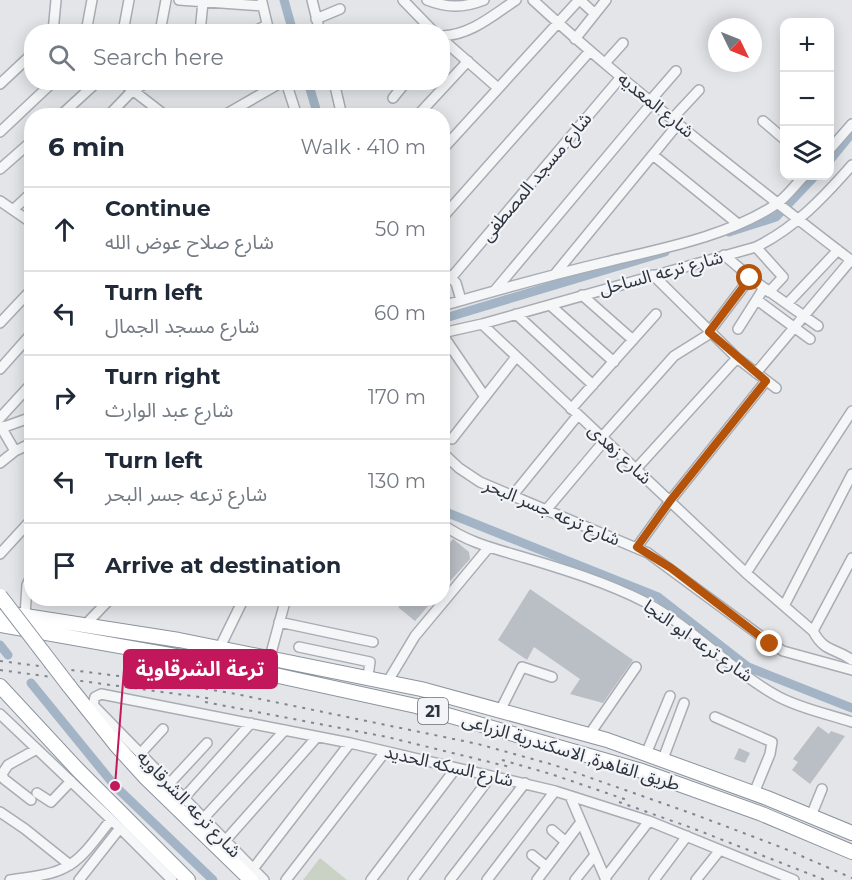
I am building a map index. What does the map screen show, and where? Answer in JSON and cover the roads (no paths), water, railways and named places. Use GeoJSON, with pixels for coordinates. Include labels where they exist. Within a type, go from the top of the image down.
{"type":"FeatureCollection","features":[{"type":"Feature","properties":{"kind":"highway"},"geometry":{"type":"LineString","coordinates":[[0,597],[116,745],[146,778],[252,875]]}},
{"type":"Feature","properties":{"kind":"highway","name":"طريق القاهرة, الاسكندرية الزراعى"},"geometry":{"type":"LineString","coordinates":[[0,612],[220,647],[388,681],[589,735],[663,759],[852,833]]}},
{"type":"Feature","properties":{"kind":"highway","name":"طريق القاهرة, الاسكندرية الزراعى"},"geometry":{"type":"LineString","coordinates":[[0,624],[238,667],[416,706],[642,771],[762,814],[852,852]]}},
{"type":"Feature","properties":{"kind":"highway"},"geometry":{"type":"LineString","coordinates":[[0,686],[26,716],[188,880]]}},
{"type":"Feature","properties":{"kind":"street"},"geometry":{"type":"LineString","coordinates":[[53,24],[56,0]]}},
{"type":"Feature","properties":{"kind":"street"},"geometry":{"type":"LineString","coordinates":[[88,24],[92,0]]}},
{"type":"Feature","properties":{"kind":"street"},"geometry":{"type":"LineString","coordinates":[[124,24],[129,0]]}},
{"type":"Feature","properties":{"kind":"street"},"geometry":{"type":"LineString","coordinates":[[162,24],[166,0]]}},
{"type":"Feature","properties":{"kind":"street"},"geometry":{"type":"LineString","coordinates":[[179,0],[262,3],[267,24]]}},
{"type":"Feature","properties":{"kind":"street"},"geometry":{"type":"LineString","coordinates":[[312,0],[318,24]]}},
{"type":"Feature","properties":{"kind":"street"},"geometry":{"type":"LineString","coordinates":[[403,0],[426,24]]}},
{"type":"Feature","properties":{"kind":"street"},"geometry":{"type":"LineString","coordinates":[[427,0],[448,7],[460,7],[484,0]]}},
{"type":"Feature","properties":{"kind":"street"},"geometry":{"type":"LineString","coordinates":[[450,35],[471,29],[516,0]]}},
{"type":"Feature","properties":{"kind":"street","name":"شارع المعديه"},"geometry":{"type":"LineString","coordinates":[[533,0],[575,39],[675,122],[852,261]]}},
{"type":"Feature","properties":{"kind":"street"},"geometry":{"type":"LineString","coordinates":[[450,141],[578,0],[595,14]]}},
{"type":"Feature","properties":{"kind":"street"},"geometry":{"type":"LineString","coordinates":[[575,39],[606,0]]}},
{"type":"Feature","properties":{"kind":"street"},"geometry":{"type":"LineString","coordinates":[[201,24],[203,2]]}},
{"type":"Feature","properties":{"kind":"street"},"geometry":{"type":"LineString","coordinates":[[316,19],[340,9]]}},
{"type":"Feature","properties":{"kind":"street"},"geometry":{"type":"LineString","coordinates":[[605,63],[623,43]]}},
{"type":"Feature","properties":{"kind":"street"},"geometry":{"type":"LineString","coordinates":[[450,44],[498,88]]}},
{"type":"Feature","properties":{"kind":"street"},"geometry":{"type":"LineString","coordinates":[[450,209],[590,51]]}},
{"type":"Feature","properties":{"kind":"street"},"geometry":{"type":"LineString","coordinates":[[450,80],[468,61]]}},
{"type":"Feature","properties":{"kind":"street"},"geometry":{"type":"LineString","coordinates":[[0,84],[24,62]]}},
{"type":"Feature","properties":{"kind":"street"},"geometry":{"type":"LineString","coordinates":[[496,289],[676,71]]}},
{"type":"Feature","properties":{"kind":"street","name":"شارع مسجد المصطفى"},"geometry":{"type":"LineString","coordinates":[[451,278],[621,77]]}},
{"type":"Feature","properties":{"kind":"street"},"geometry":{"type":"LineString","coordinates":[[25,108],[45,90]]}},
{"type":"Feature","properties":{"kind":"street"},"geometry":{"type":"LineString","coordinates":[[69,108],[88,90]]}},
{"type":"Feature","properties":{"kind":"street"},"geometry":{"type":"LineString","coordinates":[[116,108],[133,90],[156,108]]}},
{"type":"Feature","properties":{"kind":"street"},"geometry":{"type":"LineString","coordinates":[[237,108],[270,90]]}},
{"type":"Feature","properties":{"kind":"street"},"geometry":{"type":"LineString","coordinates":[[287,90],[294,108]]}},
{"type":"Feature","properties":{"kind":"street"},"geometry":{"type":"LineString","coordinates":[[335,90],[340,108]]}},
{"type":"Feature","properties":{"kind":"street"},"geometry":{"type":"LineString","coordinates":[[393,98],[400,90]]}},
{"type":"Feature","properties":{"kind":"street"},"geometry":{"type":"LineString","coordinates":[[424,108],[441,90]]}},
{"type":"Feature","properties":{"kind":"street"},"geometry":{"type":"LineString","coordinates":[[555,274],[652,155],[699,90]]}},
{"type":"Feature","properties":{"kind":"street"},"geometry":{"type":"LineString","coordinates":[[0,132],[24,109]]}},
{"type":"Feature","properties":{"kind":"street"},"geometry":{"type":"LineString","coordinates":[[763,121],[780,136]]}},
{"type":"Feature","properties":{"kind":"street"},"geometry":{"type":"LineString","coordinates":[[834,144],[852,124]]}},
{"type":"Feature","properties":{"kind":"street"},"geometry":{"type":"LineString","coordinates":[[0,170],[24,148]]}},
{"type":"Feature","properties":{"kind":"street"},"geometry":{"type":"LineString","coordinates":[[652,155],[738,224]]}},
{"type":"Feature","properties":{"kind":"street","name":"شارع ترعه الساحل"},"geometry":{"type":"LineString","coordinates":[[450,332],[756,247],[778,235],[826,194],[852,165]]}},
{"type":"Feature","properties":{"kind":"street","name":"شارع ترعه الساحل"},"geometry":{"type":"LineString","coordinates":[[450,303],[496,289],[682,243],[738,224],[780,205],[801,180]]}},
{"type":"Feature","properties":{"kind":"street"},"geometry":{"type":"LineString","coordinates":[[13,210],[24,200]]}},
{"type":"Feature","properties":{"kind":"street"},"geometry":{"type":"LineString","coordinates":[[0,201],[24,218]]}},
{"type":"Feature","properties":{"kind":"street"},"geometry":{"type":"LineString","coordinates":[[738,329],[757,300],[783,277],[756,247]]}},
{"type":"Feature","properties":{"kind":"street"},"geometry":{"type":"LineString","coordinates":[[787,304],[838,250]]}},
{"type":"Feature","properties":{"kind":"street"},"geometry":{"type":"LineString","coordinates":[[724,255],[750,278],[818,326]]}},
{"type":"Feature","properties":{"kind":"street"},"geometry":{"type":"LineString","coordinates":[[756,373],[852,261]]}},
{"type":"Feature","properties":{"kind":"street"},"geometry":{"type":"LineString","coordinates":[[653,275],[737,358],[776,388]]}},
{"type":"Feature","properties":{"kind":"street"},"geometry":{"type":"LineString","coordinates":[[451,278],[459,290],[461,300]]}},
{"type":"Feature","properties":{"kind":"street"},"geometry":{"type":"LineString","coordinates":[[547,509],[603,439],[675,356],[698,342],[709,332],[750,278]]}},
{"type":"Feature","properties":{"kind":"street"},"geometry":{"type":"LineString","coordinates":[[582,295],[633,340]]}},
{"type":"Feature","properties":{"kind":"street"},"geometry":{"type":"LineString","coordinates":[[0,323],[24,298]]}},
{"type":"Feature","properties":{"kind":"street"},"geometry":{"type":"LineString","coordinates":[[757,300],[810,339]]}},
{"type":"Feature","properties":{"kind":"street"},"geometry":{"type":"LineString","coordinates":[[550,304],[614,362]]}},
{"type":"Feature","properties":{"kind":"street"},"geometry":{"type":"LineString","coordinates":[[516,314],[593,385]]}},
{"type":"Feature","properties":{"kind":"street"},"geometry":{"type":"LineString","coordinates":[[513,495],[593,385],[656,314]]}},
{"type":"Feature","properties":{"kind":"street","name":"شارع زهدى"},"geometry":{"type":"LineString","coordinates":[[482,324],[746,573],[813,631],[823,646],[852,660]]}},
{"type":"Feature","properties":{"kind":"street"},"geometry":{"type":"LineString","coordinates":[[0,369],[24,342]]}},
{"type":"Feature","properties":{"kind":"street"},"geometry":{"type":"LineString","coordinates":[[450,346],[485,397]]}},
{"type":"Feature","properties":{"kind":"street"},"geometry":{"type":"LineString","coordinates":[[453,439],[516,357]]}},
{"type":"Feature","properties":{"kind":"street"},"geometry":{"type":"LineString","coordinates":[[636,470],[737,358]]}},
{"type":"Feature","properties":{"kind":"street"},"geometry":{"type":"LineString","coordinates":[[637,547],[670,501],[766,381]]}},
{"type":"Feature","properties":{"kind":"street"},"geometry":{"type":"LineString","coordinates":[[0,424],[24,393]]}},
{"type":"Feature","properties":{"kind":"street"},"geometry":{"type":"LineString","coordinates":[[746,573],[852,411]]}},
{"type":"Feature","properties":{"kind":"street"},"geometry":{"type":"LineString","coordinates":[[0,424],[24,419]]}},
{"type":"Feature","properties":{"kind":"street"},"geometry":{"type":"LineString","coordinates":[[0,424],[15,451]]}},
{"type":"Feature","properties":{"kind":"street"},"geometry":{"type":"LineString","coordinates":[[0,462],[24,447]]}},
{"type":"Feature","properties":{"kind":"street","name":"شارع ترعه جسر البحر"},"geometry":{"type":"LineString","coordinates":[[450,459],[470,476],[637,547],[671,568],[770,644],[783,651],[852,670]]}},
{"type":"Feature","properties":{"kind":"street"},"geometry":{"type":"LineString","coordinates":[[784,606],[852,474]]}},
{"type":"Feature","properties":{"kind":"street"},"geometry":{"type":"LineString","coordinates":[[0,554],[24,528]]}},
{"type":"Feature","properties":{"kind":"street","name":"شارع ترعه ابو النجا"},"geometry":{"type":"LineString","coordinates":[[450,529],[475,543],[565,570],[646,603],[714,649],[758,684],[780,697],[806,708],[852,722]]}},
{"type":"Feature","properties":{"kind":"street"},"geometry":{"type":"LineString","coordinates":[[450,594],[489,547]]}},
{"type":"Feature","properties":{"kind":"street"},"geometry":{"type":"LineString","coordinates":[[813,631],[852,558]]}},
{"type":"Feature","properties":{"kind":"street"},"geometry":{"type":"LineString","coordinates":[[0,586],[22,615]]}},
{"type":"Feature","properties":{"kind":"street"},"geometry":{"type":"LineString","coordinates":[[22,615],[24,606]]}},
{"type":"Feature","properties":{"kind":"street"},"geometry":{"type":"LineString","coordinates":[[85,625],[103,606]]}},
{"type":"Feature","properties":{"kind":"street"},"geometry":{"type":"LineString","coordinates":[[220,647],[240,606]]}},
{"type":"Feature","properties":{"kind":"street"},"geometry":{"type":"LineString","coordinates":[[270,657],[284,606]]}},
{"type":"Feature","properties":{"kind":"street"},"geometry":{"type":"LineString","coordinates":[[388,681],[415,636],[440,606]]}},
{"type":"Feature","properties":{"kind":"street"},"geometry":{"type":"LineString","coordinates":[[279,622],[373,642]]}},
{"type":"Feature","properties":{"kind":"street"},"geometry":{"type":"LineString","coordinates":[[299,647],[370,662],[368,676]]}},
{"type":"Feature","properties":{"kind":"street"},"geometry":{"type":"LineString","coordinates":[[500,711],[522,667],[552,677]]}},
{"type":"Feature","properties":{"kind":"street"},"geometry":{"type":"LineString","coordinates":[[589,735],[636,667]]}},
{"type":"Feature","properties":{"kind":"street","name":"شارع السكه الحديد"},"geometry":{"type":"LineString","coordinates":[[94,699],[101,694],[251,723],[525,783],[649,821],[794,880]]}},
{"type":"Feature","properties":{"kind":"street"},"geometry":{"type":"LineString","coordinates":[[646,754],[670,696]]}},
{"type":"Feature","properties":{"kind":"street","name":"شارع ترعه الشرقاويه"},"geometry":{"type":"LineString","coordinates":[[94,699],[93,705],[225,841],[252,875],[264,880]]}},
{"type":"Feature","properties":{"kind":"street"},"geometry":{"type":"LineString","coordinates":[[663,759],[684,703]]}},
{"type":"Feature","properties":{"kind":"street"},"geometry":{"type":"LineString","coordinates":[[0,714],[172,880]]}},
{"type":"Feature","properties":{"kind":"street"},"geometry":{"type":"LineString","coordinates":[[715,717],[772,742],[770,754],[754,793]]}},
{"type":"Feature","properties":{"kind":"street"},"geometry":{"type":"LineString","coordinates":[[183,799],[251,723]]}},
{"type":"Feature","properties":{"kind":"street"},"geometry":{"type":"LineString","coordinates":[[140,754],[163,729]]}},
{"type":"Feature","properties":{"kind":"street"},"geometry":{"type":"LineString","coordinates":[[203,819],[285,730]]}},
{"type":"Feature","properties":{"kind":"street"},"geometry":{"type":"LineString","coordinates":[[225,841],[316,737]]}},
{"type":"Feature","properties":{"kind":"street"},"geometry":{"type":"LineString","coordinates":[[169,784],[207,743]]}},
{"type":"Feature","properties":{"kind":"street"},"geometry":{"type":"LineString","coordinates":[[252,875],[350,743]]}},
{"type":"Feature","properties":{"kind":"street"},"geometry":{"type":"LineString","coordinates":[[38,749],[3,766],[3,777],[34,797],[51,802],[71,781]]}},
{"type":"Feature","properties":{"kind":"street"},"geometry":{"type":"LineString","coordinates":[[285,880],[385,752]]}},
{"type":"Feature","properties":{"kind":"street"},"geometry":{"type":"LineString","coordinates":[[371,880],[456,768]]}},
{"type":"Feature","properties":{"kind":"street"},"geometry":{"type":"LineString","coordinates":[[413,880],[491,776]]}},
{"type":"Feature","properties":{"kind":"street"},"geometry":{"type":"LineString","coordinates":[[450,880],[525,783]]}},
{"type":"Feature","properties":{"kind":"street"},"geometry":{"type":"LineString","coordinates":[[811,816],[822,789]]}},
{"type":"Feature","properties":{"kind":"street"},"geometry":{"type":"LineString","coordinates":[[487,880],[555,791]]}},
{"type":"Feature","properties":{"kind":"street"},"geometry":{"type":"LineString","coordinates":[[570,796],[606,879],[649,821]]}},
{"type":"Feature","properties":{"kind":"street"},"geometry":{"type":"LineString","coordinates":[[0,812],[70,865]]}},
{"type":"Feature","properties":{"kind":"street"},"geometry":{"type":"LineString","coordinates":[[10,880],[54,872],[70,865],[111,820]]}},
{"type":"Feature","properties":{"kind":"street"},"geometry":{"type":"LineString","coordinates":[[537,880],[581,822]]}},
{"type":"Feature","properties":{"kind":"street"},"geometry":{"type":"LineString","coordinates":[[79,880],[120,828]]}},
{"type":"Feature","properties":{"kind":"street"},"geometry":{"type":"LineString","coordinates":[[552,830],[566,842]]}},
{"type":"Feature","properties":{"kind":"street"},"geometry":{"type":"LineString","coordinates":[[654,880],[687,836]]}},
{"type":"Feature","properties":{"kind":"street"},"geometry":{"type":"LineString","coordinates":[[696,880],[720,850]]}},
{"type":"Feature","properties":{"kind":"street"},"geometry":{"type":"LineString","coordinates":[[532,855],[547,867]]}},
{"type":"Feature","properties":{"kind":"street"},"geometry":{"type":"LineString","coordinates":[[575,880],[595,855]]}},
{"type":"Feature","properties":{"kind":"waterway"},"geometry":{"type":"LineString","coordinates":[[284,0],[291,24]]}},
{"type":"Feature","properties":{"kind":"waterway"},"geometry":{"type":"LineString","coordinates":[[310,90],[316,108]]}},
{"type":"Feature","properties":{"kind":"waterway"},"geometry":{"type":"LineString","coordinates":[[834,155],[852,133]]}},
{"type":"Feature","properties":{"kind":"waterway"},"geometry":{"type":"LineString","coordinates":[[729,232],[776,217],[811,180]]}},
{"type":"Feature","properties":{"kind":"waterway"},"geometry":{"type":"LineString","coordinates":[[450,317],[665,252]]}},
{"type":"Feature","properties":{"kind":"waterway"},"geometry":{"type":"LineString","coordinates":[[450,514],[658,597],[748,667],[852,708]]}},
{"type":"Feature","properties":{"kind":"waterway"},"geometry":{"type":"LineString","coordinates":[[0,645],[8,655]]}},
{"type":"Feature","properties":{"kind":"waterway"},"geometry":{"type":"LineString","coordinates":[[31,683],[115,786],[213,880]]}},
{"type":"Feature","properties":{"kind":"railway"},"geometry":{"type":"LineString","coordinates":[[0,661],[158,681],[231,693],[478,744],[554,765],[696,815],[783,848],[852,878]]}},
{"type":"Feature","properties":{"kind":"railway"},"geometry":{"type":"LineString","coordinates":[[0,670],[214,699]]}},
{"type":"Feature","properties":{"kind":"railway"},"geometry":{"type":"LineString","coordinates":[[205,702],[387,737],[510,767]]}},
{"type":"Feature","properties":{"kind":"railway"},"geometry":{"type":"LineString","coordinates":[[502,760],[630,801]]}},
{"type":"Feature","properties":{"kind":"railway"},"geometry":{"type":"LineString","coordinates":[[619,802],[825,880]]}},
{"type":"Feature","properties":{"kind":"place","name":"ترعة الشرقاوية"},"geometry":{"type":"Point","coordinates":[115,786]}}]}
